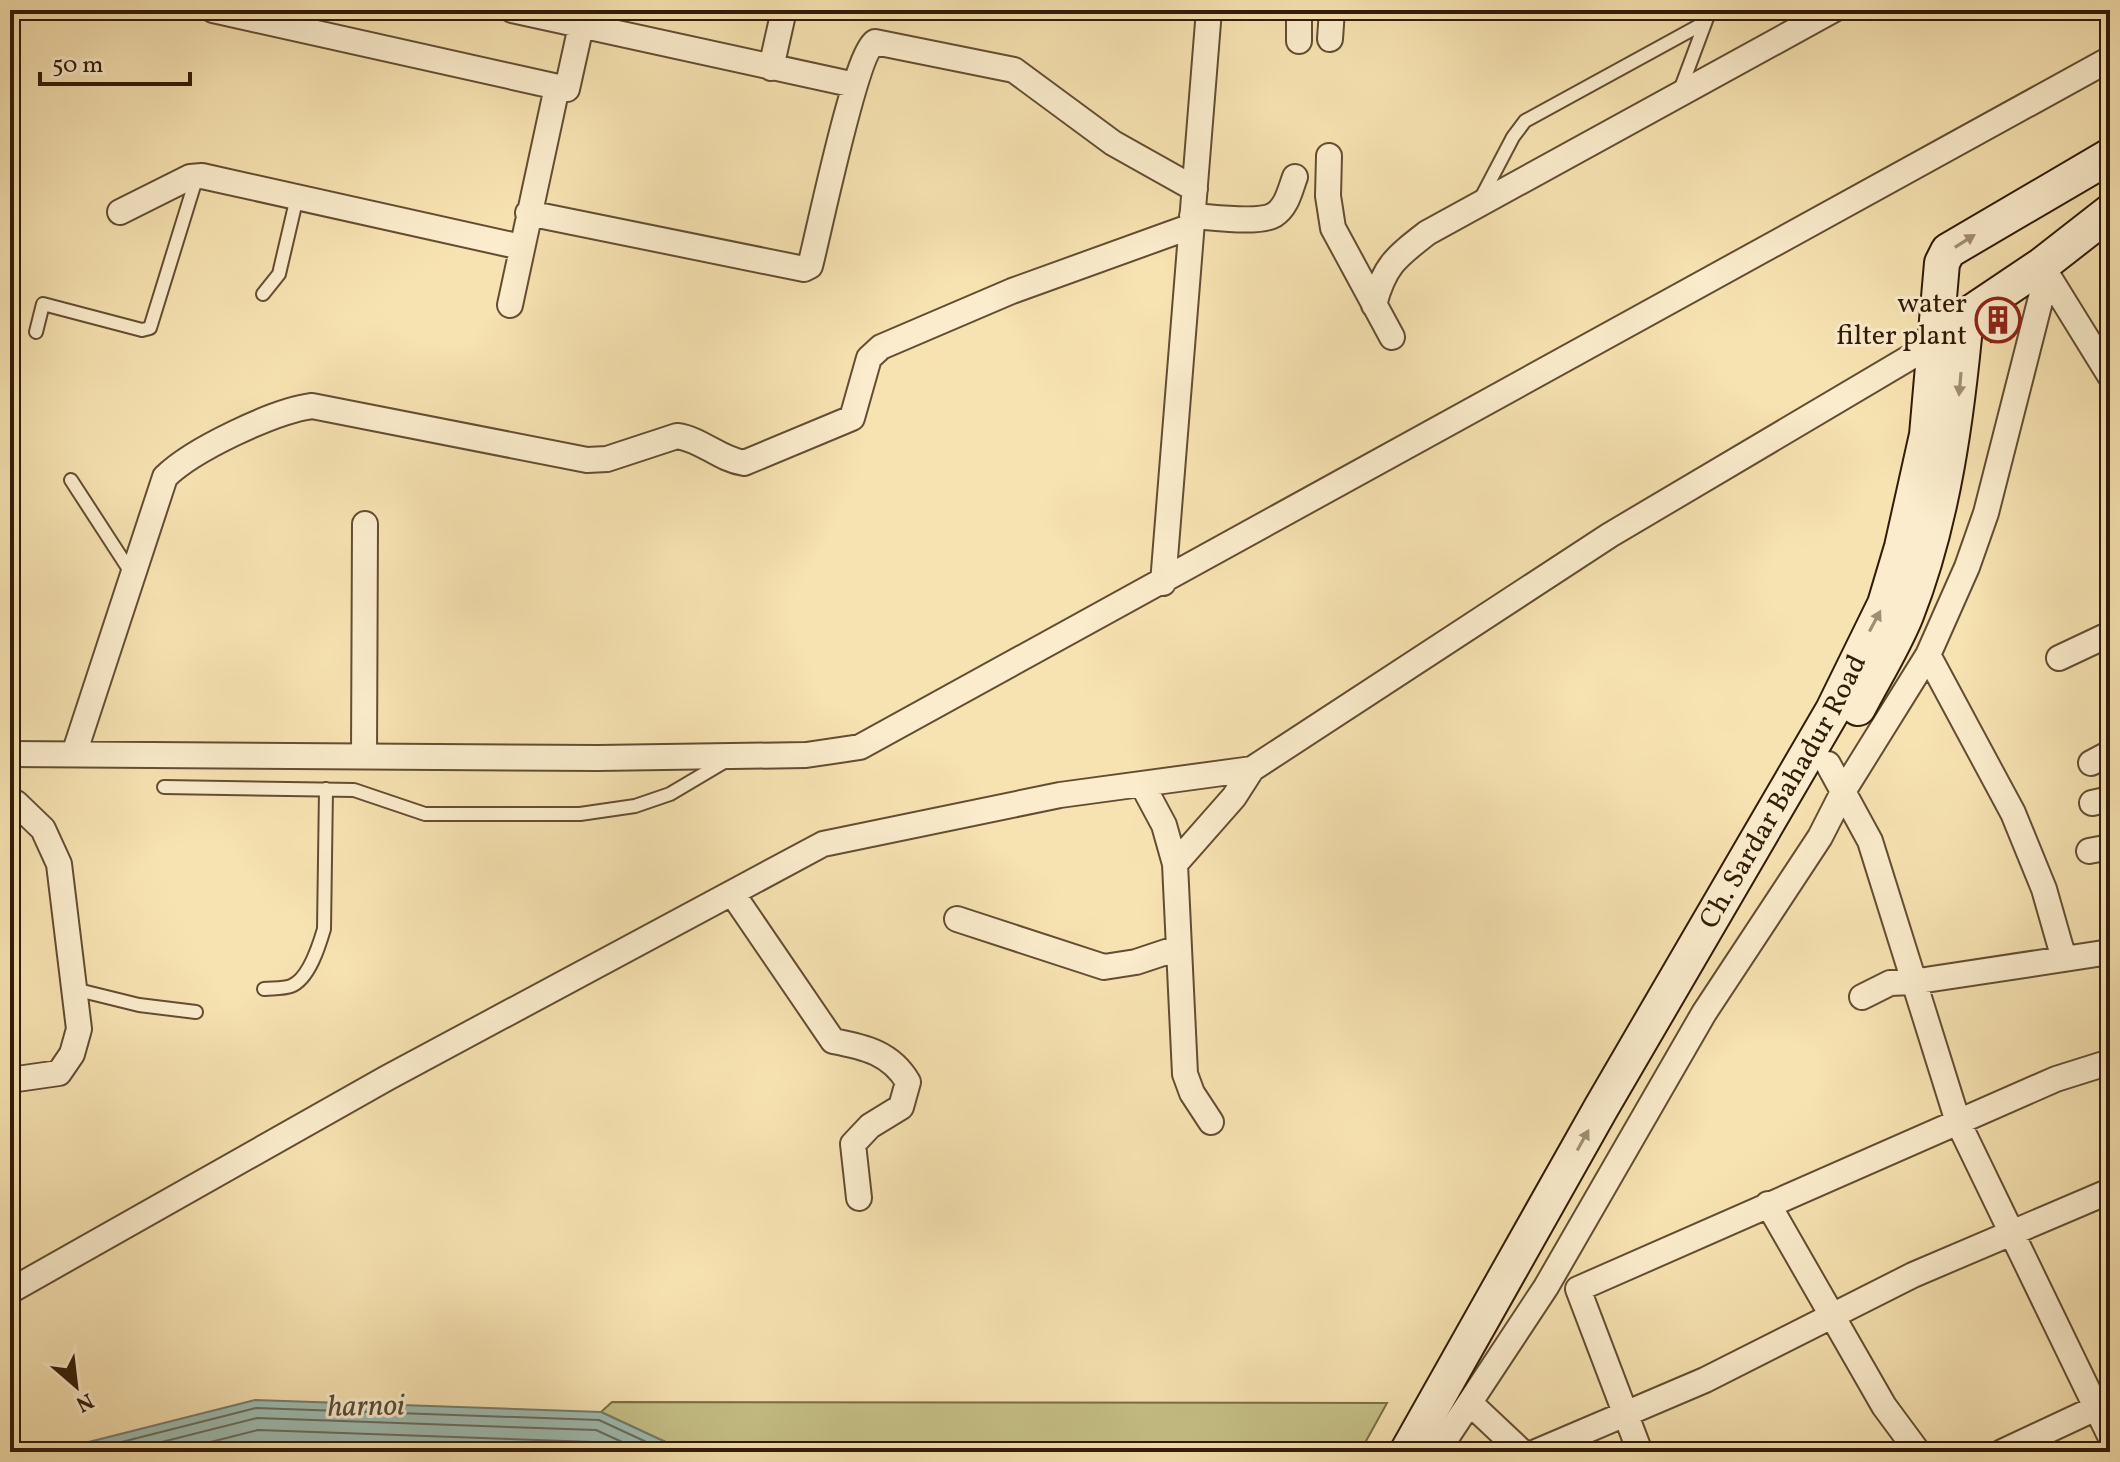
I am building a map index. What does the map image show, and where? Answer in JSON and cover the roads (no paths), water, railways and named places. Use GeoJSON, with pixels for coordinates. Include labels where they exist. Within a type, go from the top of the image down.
{"type":"FeatureCollection","features":[{"type":"Feature","properties":{"kind":"main road","name":"Ch. Sardar Bahadur Road"},"geometry":{"type":"LineString","coordinates":[[1407,1452],[1601,1108],[1833,710],[1885,604],[1924,448],[1942,263],[1948,251],[2110,156]]}},
{"type":"Feature","properties":{"kind":"main road"},"geometry":{"type":"LineString","coordinates":[[1936,342],[1966,316],[2045,270],[2110,212]]}},
{"type":"Feature","properties":{"kind":"main road","name":"Ch. Sardar Bahadur Road"},"geometry":{"type":"LineString","coordinates":[[1434,1452],[1748,896],[1836,777],[1906,616],[1925,555],[1959,398],[1966,316]]}},
{"type":"Feature","properties":{"kind":"street"},"geometry":{"type":"LineString","coordinates":[[213,10],[567,89],[572,19]]}},
{"type":"Feature","properties":{"kind":"street"},"geometry":{"type":"LineString","coordinates":[[512,10],[572,19],[771,68],[855,85]]}},
{"type":"Feature","properties":{"kind":"street"},"geometry":{"type":"LineString","coordinates":[[771,68],[784,10]]}},
{"type":"Feature","properties":{"kind":"street"},"geometry":{"type":"LineString","coordinates":[[1163,583],[1209,10]]}},
{"type":"Feature","properties":{"kind":"street"},"geometry":{"type":"LineString","coordinates":[[1299,10],[1299,41]]}},
{"type":"Feature","properties":{"kind":"street"},"geometry":{"type":"LineString","coordinates":[[1330,39],[1332,10]]}},
{"type":"Feature","properties":{"kind":"street"},"geometry":{"type":"LineString","coordinates":[[1374,305],[1383,274],[1392,261],[1427,233],[1833,10]]}},
{"type":"Feature","properties":{"kind":"street"},"geometry":{"type":"LineString","coordinates":[[528,213],[804,269],[810,266],[855,85],[869,46],[875,42],[1014,70],[1113,143],[1195,189]]}},
{"type":"Feature","properties":{"kind":"street"},"geometry":{"type":"LineString","coordinates":[[10,754],[598,758],[819,754],[860,747],[1163,583],[2110,59]]}},
{"type":"Feature","properties":{"kind":"street"},"geometry":{"type":"LineString","coordinates":[[510,305],[557,87]]}},
{"type":"Feature","properties":{"kind":"street"},"geometry":{"type":"LineString","coordinates":[[1329,156],[1328,196],[1333,228],[1392,337]]}},
{"type":"Feature","properties":{"kind":"street"},"geometry":{"type":"LineString","coordinates":[[120,212],[197,176],[521,247]]}},
{"type":"Feature","properties":{"kind":"street"},"geometry":{"type":"LineString","coordinates":[[74,754],[165,477],[180,461],[288,409],[312,406],[587,460],[607,459],[677,436],[689,438],[731,461],[744,463],[852,418],[869,358],[881,347],[1012,291],[1192,221],[1273,215],[1286,203],[1295,177]]}},
{"type":"Feature","properties":{"kind":"street"},"geometry":{"type":"LineString","coordinates":[[2045,270],[2110,376]]}},
{"type":"Feature","properties":{"kind":"street"},"geometry":{"type":"LineString","coordinates":[[1434,1452],[1471,1404],[1546,1287],[1704,1013],[1820,837],[1836,777],[1928,655],[1967,567],[1986,513],[2045,270]]}},
{"type":"Feature","properties":{"kind":"street"},"geometry":{"type":"LineString","coordinates":[[1175,864],[1234,797],[1252,769],[1610,535],[1936,342]]}},
{"type":"Feature","properties":{"kind":"street"},"geometry":{"type":"LineString","coordinates":[[364,756],[365,524]]}},
{"type":"Feature","properties":{"kind":"street"},"geometry":{"type":"LineString","coordinates":[[2059,658],[2110,634]]}},
{"type":"Feature","properties":{"kind":"street"},"geometry":{"type":"LineString","coordinates":[[1928,655],[2013,813],[2044,889],[2064,959]]}},
{"type":"Feature","properties":{"kind":"street"},"geometry":{"type":"LineString","coordinates":[[10,1291],[387,1078],[823,844],[1060,795],[1252,769]]}},
{"type":"Feature","properties":{"kind":"street"},"geometry":{"type":"LineString","coordinates":[[1836,777],[1870,841],[1958,1122],[2103,1403],[2110,1436]]}},
{"type":"Feature","properties":{"kind":"street"},"geometry":{"type":"LineString","coordinates":[[1142,784],[1164,825],[1175,864],[1185,1074],[1192,1093],[1211,1122]]}},
{"type":"Feature","properties":{"kind":"street"},"geometry":{"type":"LineString","coordinates":[[10,803],[16,803],[43,829],[59,864],[79,1029],[72,1054],[59,1073],[10,1080]]}},
{"type":"Feature","properties":{"kind":"street"},"geometry":{"type":"LineString","coordinates":[[732,893],[833,1041],[862,1046],[896,1062],[908,1082],[901,1107],[870,1126],[853,1144],[859,1198]]}},
{"type":"Feature","properties":{"kind":"street"},"geometry":{"type":"LineString","coordinates":[[957,919],[1104,967],[1136,962],[1178,948]]}},
{"type":"Feature","properties":{"kind":"street"},"geometry":{"type":"LineString","coordinates":[[1862,997],[1890,983],[2110,952]]}},
{"type":"Feature","properties":{"kind":"street"},"geometry":{"type":"LineString","coordinates":[[1546,1287],[1578,1289],[2056,1079],[2110,1062]]}},
{"type":"Feature","properties":{"kind":"street"},"geometry":{"type":"LineString","coordinates":[[1536,1452],[1705,1380],[1913,1275],[2110,1191]]}},
{"type":"Feature","properties":{"kind":"street"},"geometry":{"type":"LineString","coordinates":[[1768,1204],[1884,1406],[1918,1452]]}},
{"type":"Feature","properties":{"kind":"street"},"geometry":{"type":"LineString","coordinates":[[1578,1289],[1640,1452]]}},
{"type":"Feature","properties":{"kind":"street"},"geometry":{"type":"LineString","coordinates":[[2011,1450],[2103,1403]]}},
{"type":"Feature","properties":{"kind":"street"},"geometry":{"type":"LineString","coordinates":[[1471,1404],[1522,1452]]}},
{"type":"Feature","properties":{"kind":"lane"},"geometry":{"type":"LineString","coordinates":[[1678,95],[1710,10]]}},
{"type":"Feature","properties":{"kind":"lane"},"geometry":{"type":"LineString","coordinates":[[1477,205],[1513,137],[1525,121],[1704,23]]}},
{"type":"Feature","properties":{"kind":"lane"},"geometry":{"type":"LineString","coordinates":[[36,332],[43,304],[142,330],[150,328],[197,176]]}},
{"type":"Feature","properties":{"kind":"lane"},"geometry":{"type":"LineString","coordinates":[[263,294],[279,274],[297,197]]}},
{"type":"Feature","properties":{"kind":"lane"},"geometry":{"type":"LineString","coordinates":[[71,480],[133,577]]}},
{"type":"Feature","properties":{"kind":"lane"},"geometry":{"type":"LineString","coordinates":[[164,787],[354,790],[425,814],[580,814],[635,806],[670,794],[702,778],[735,755]]}},
{"type":"Feature","properties":{"kind":"lane"},"geometry":{"type":"LineString","coordinates":[[264,989],[292,986],[301,978],[318,950],[324,929],[326,789]]}},
{"type":"Feature","properties":{"kind":"lane"},"geometry":{"type":"LineString","coordinates":[[74,989],[139,1005],[196,1012]]}},
{"type":"Feature","properties":{"kind":"water","name":"harnoi"},"geometry":{"type":"Polygon","coordinates":[[[255,1400],[601,1412],[687,1452],[49,1452],[255,1400]]]}},
{"type":"Feature","properties":{"kind":"place","name":"water filter plant"},"geometry":{"type":"Point","coordinates":[1998,320]}}]}
